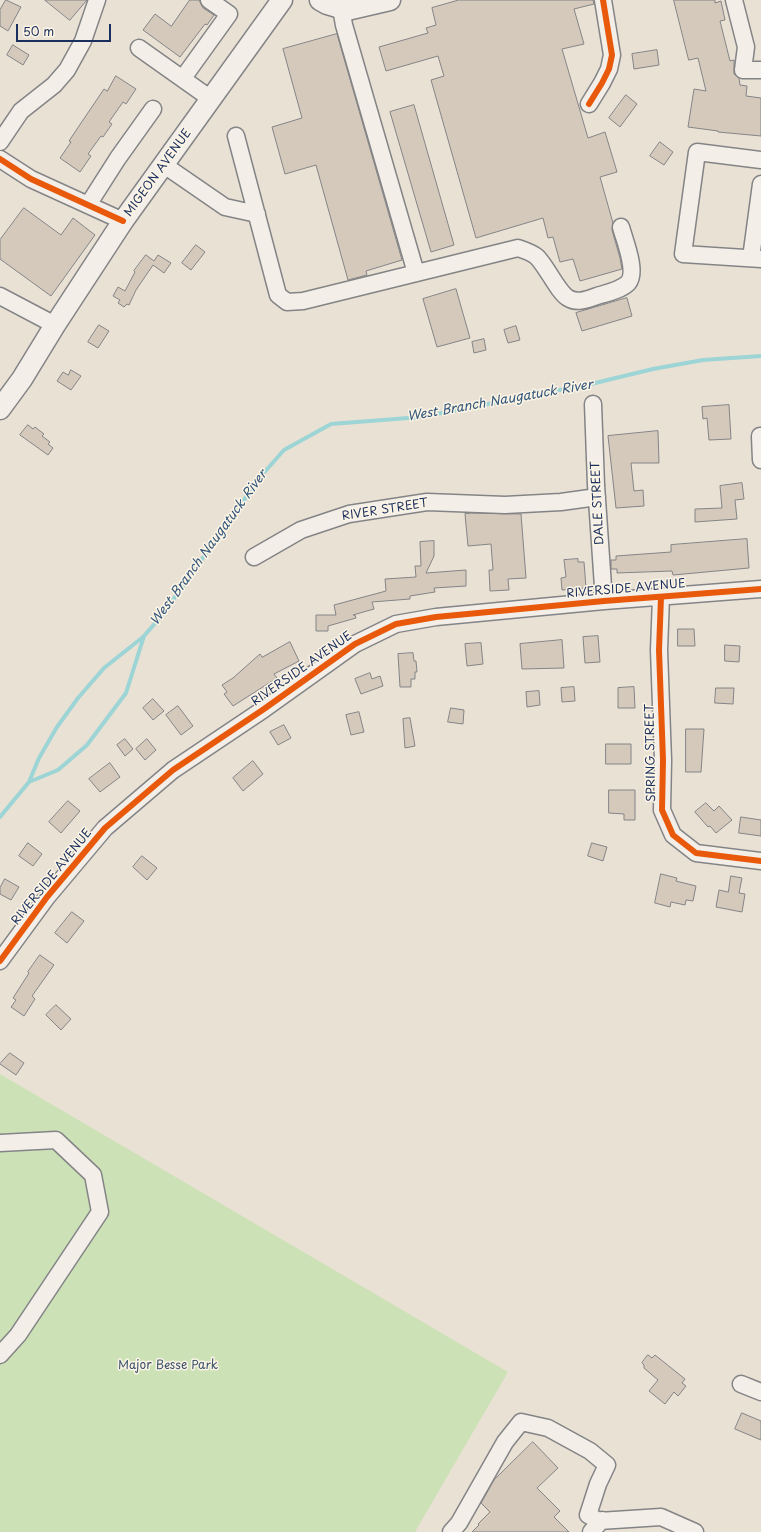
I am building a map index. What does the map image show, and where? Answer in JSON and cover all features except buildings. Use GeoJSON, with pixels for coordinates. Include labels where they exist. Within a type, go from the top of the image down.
{"type":"FeatureCollection","features":[{"type":"Feature","properties":{"kind":"main road","name":"MIGEON AVENUE"},"geometry":{"type":"LineString","coordinates":[[0,409],[22,380],[55,325],[123,221],[282,0]]}},
{"type":"Feature","properties":{"kind":"main road"},"geometry":{"type":"LineString","coordinates":[[320,0],[327,4],[347,10],[390,0]]}},
{"type":"Feature","properties":{"kind":"street"},"geometry":{"type":"LineString","coordinates":[[0,142],[21,111],[54,85],[68,70],[83,41],[97,0]]}},
{"type":"Feature","properties":{"kind":"street"},"geometry":{"type":"LineString","coordinates":[[183,78],[229,14],[209,0]]}},
{"type":"Feature","properties":{"kind":"street"},"geometry":{"type":"LineString","coordinates":[[589,104],[606,76],[612,55],[603,0]]}},
{"type":"Feature","properties":{"kind":"street"},"geometry":{"type":"LineString","coordinates":[[734,0],[746,47],[743,70],[761,70]]}},
{"type":"Feature","properties":{"kind":"street"},"geometry":{"type":"LineString","coordinates":[[341,8],[344,24],[416,273]]}},
{"type":"Feature","properties":{"kind":"street"},"geometry":{"type":"LineString","coordinates":[[139,48],[211,99]]}},
{"type":"Feature","properties":{"kind":"street"},"geometry":{"type":"LineString","coordinates":[[88,205],[118,158],[153,109]]}},
{"type":"Feature","properties":{"kind":"street"},"geometry":{"type":"LineString","coordinates":[[236,136],[278,295],[287,302],[303,301],[518,248],[536,256],[553,277],[562,294],[570,299],[581,301],[617,289],[628,282],[632,273],[621,227]]}},
{"type":"Feature","properties":{"kind":"street"},"geometry":{"type":"LineString","coordinates":[[761,160],[697,152],[683,254],[756,258],[761,184]]}},
{"type":"Feature","properties":{"kind":"street"},"geometry":{"type":"LineString","coordinates":[[0,159],[31,179],[123,221]]}},
{"type":"Feature","properties":{"kind":"street"},"geometry":{"type":"LineString","coordinates":[[164,165],[225,207],[256,214]]}},
{"type":"Feature","properties":{"kind":"street"},"geometry":{"type":"LineString","coordinates":[[0,296],[55,325]]}},
{"type":"Feature","properties":{"kind":"street","name":"DALE STREET"},"geometry":{"type":"LineString","coordinates":[[593,404],[604,602]]}},
{"type":"Feature","properties":{"kind":"street"},"geometry":{"type":"LineString","coordinates":[[760,436],[761,460]]}},
{"type":"Feature","properties":{"kind":"street","name":"RIVER STREET"},"geometry":{"type":"LineString","coordinates":[[254,557],[301,530],[349,514],[427,502],[505,505],[561,502],[597,497]]}},
{"type":"Feature","properties":{"kind":"street","name":"RIVERSIDE AVENUE"},"geometry":{"type":"LineString","coordinates":[[0,961],[47,897],[105,828],[173,770],[264,709],[355,644],[396,624],[436,617],[761,589]]}},
{"type":"Feature","properties":{"kind":"street","name":"SPRING STREET"},"geometry":{"type":"LineString","coordinates":[[661,597],[660,650],[663,760],[662,810],[673,835],[696,853],[761,861]]}},
{"type":"Feature","properties":{"kind":"street"},"geometry":{"type":"LineString","coordinates":[[0,1143],[56,1140],[93,1175],[100,1212],[18,1335],[0,1355]]}},
{"type":"Feature","properties":{"kind":"street"},"geometry":{"type":"LineString","coordinates":[[741,1384],[761,1392]]}},
{"type":"Feature","properties":{"kind":"street"},"geometry":{"type":"LineString","coordinates":[[451,1532],[458,1523],[505,1442],[521,1422],[548,1428],[590,1451],[608,1465],[598,1484],[588,1515],[599,1521],[596,1528]]}},
{"type":"Feature","properties":{"kind":"street"},"geometry":{"type":"LineString","coordinates":[[596,1528],[661,1517],[695,1532]]}},
{"type":"Feature","properties":{"kind":"green space","name":"Major Besse Park"},"geometry":{"type":"Polygon","coordinates":[[[0,1074],[508,1372],[415,1532],[0,1532],[0,1074]]]}},
{"type":"Feature","properties":{"kind":"waterway","name":"West Branch Naugatuck River"},"geometry":{"type":"LineString","coordinates":[[0,817],[29,782],[58,770],[87,745],[126,693],[144,636],[163,614],[261,476],[284,450],[331,424],[421,417],[591,384],[653,369],[703,360],[761,356]]}},
{"type":"Feature","properties":{"kind":"waterway","name":"West Branch Naugatuck River"},"geometry":{"type":"LineString","coordinates":[[29,782],[39,758],[57,727],[78,698],[104,668],[143,637]]}},
{"type":"Feature","properties":{"kind":"cycle path"},"geometry":{"type":"LineString","coordinates":[[589,104],[609,69],[612,55],[603,0]]}},
{"type":"Feature","properties":{"kind":"cycle path"},"geometry":{"type":"LineString","coordinates":[[0,159],[31,179],[123,221]]}},
{"type":"Feature","properties":{"kind":"cycle path"},"geometry":{"type":"LineString","coordinates":[[0,961],[47,897],[105,828],[173,770],[264,709],[355,644],[396,624],[436,617],[604,601],[761,589]]}},
{"type":"Feature","properties":{"kind":"cycle path"},"geometry":{"type":"LineString","coordinates":[[661,597],[659,650],[663,760],[662,810],[673,835],[696,853],[761,861]]}}]}
